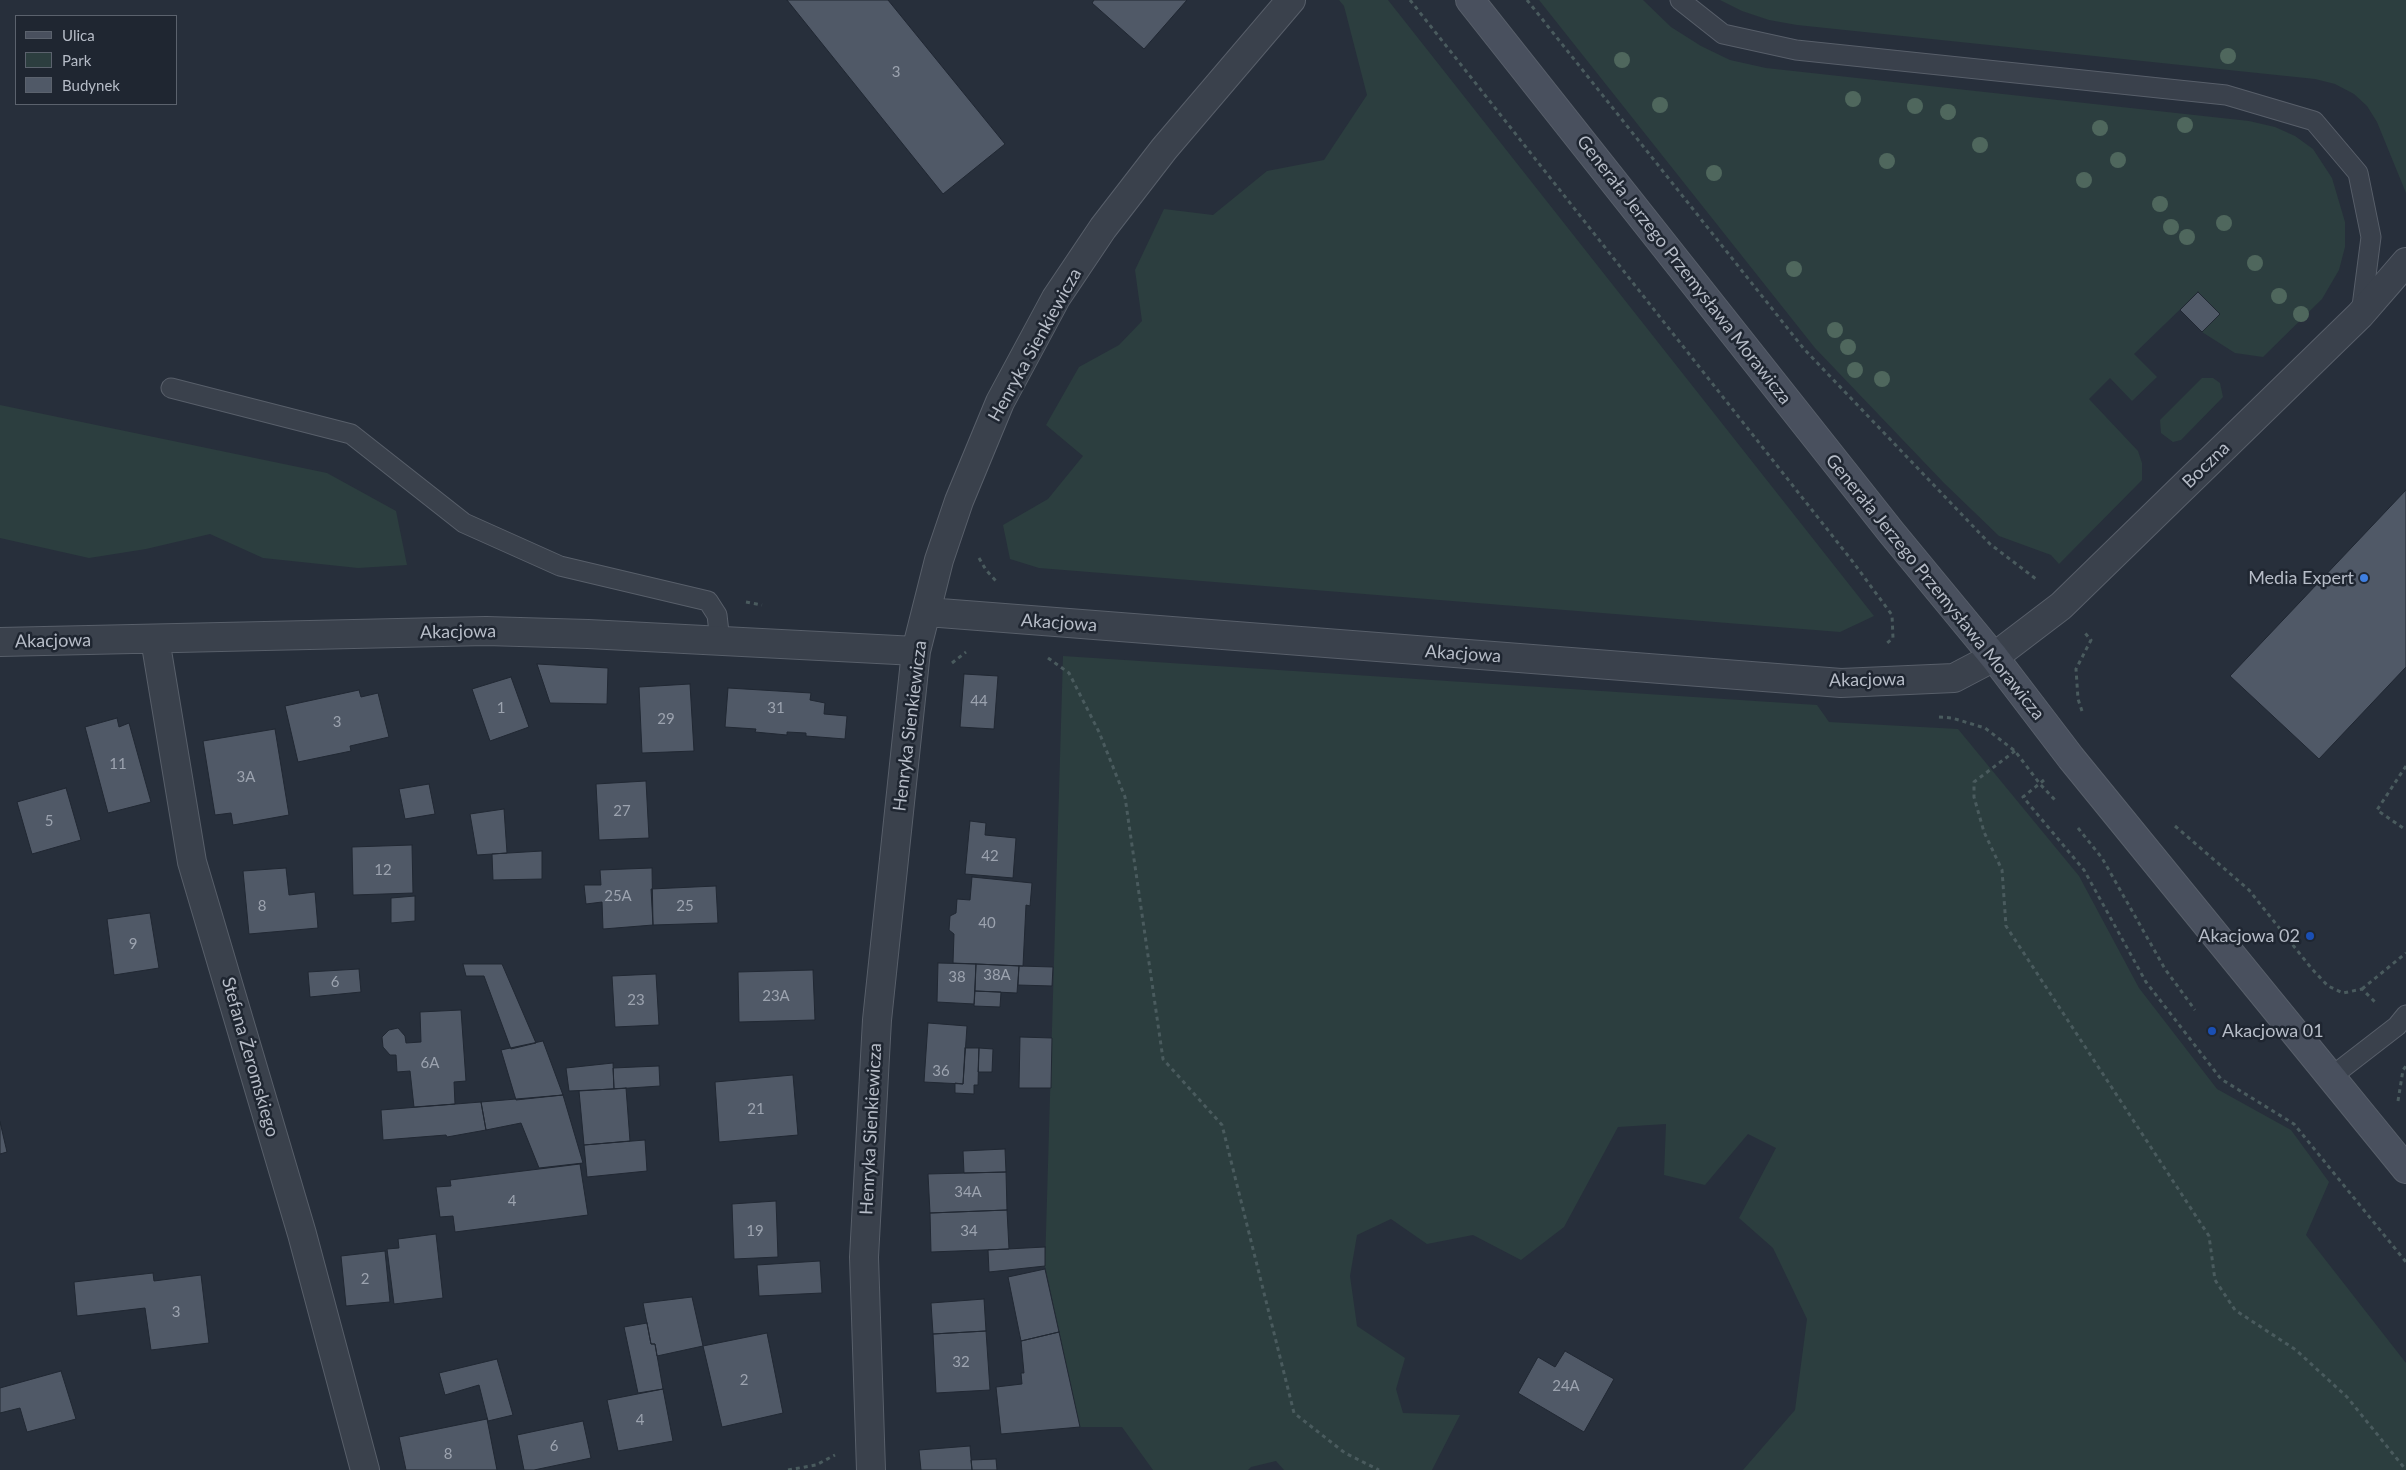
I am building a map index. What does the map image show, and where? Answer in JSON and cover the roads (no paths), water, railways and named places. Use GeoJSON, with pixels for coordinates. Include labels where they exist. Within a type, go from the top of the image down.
{"type":"FeatureCollection","features":[{"type":"Feature","properties":{"kind":"street","name":"Henryka Sienkiewicza"},"geometry":{"type":"LineString","coordinates":[[871,1470],[864,1257],[877,1020],[916,650],[939,560],[960,501],[1000,402],[1056,298],[1103,228],[1164,149],[1291,0]]}},
{"type":"Feature","properties":{"kind":"street","name":"Generała Jerzego Przemysława Morawicza"},"geometry":{"type":"LineString","coordinates":[[1470,0],[1891,532],[1994,658],[2070,758],[2406,1169]]}},
{"type":"Feature","properties":{"kind":"street","name":"Boczna"},"geometry":{"type":"LineString","coordinates":[[1994,658],[2061,606],[2360,315],[2406,262]]}},
{"type":"Feature","properties":{"kind":"street","name":"Akacjowa"},"geometry":{"type":"LineString","coordinates":[[927,612],[1841,683],[1954,678],[1994,658]]}},
{"type":"Feature","properties":{"kind":"street","name":"Akacjowa"},"geometry":{"type":"LineString","coordinates":[[0,642],[486,631],[916,650]]}},
{"type":"Feature","properties":{"kind":"street","name":"Stefana Żeromskiego"},"geometry":{"type":"LineString","coordinates":[[155,639],[192,862],[302,1234],[365,1470]]}},
{"type":"Feature","properties":{"kind":"lane"},"geometry":{"type":"LineString","coordinates":[[1680,0],[1722,34],[1796,50],[2226,95],[2314,121],[2358,173],[2371,237],[2360,315]]}},
{"type":"Feature","properties":{"kind":"lane"},"geometry":{"type":"LineString","coordinates":[[171,388],[351,434],[464,523],[560,566],[708,601],[717,615],[720,641]]}},
{"type":"Feature","properties":{"kind":"lane"},"geometry":{"type":"LineString","coordinates":[[2331,1077],[2402,1020]]}},
{"type":"Feature","properties":{"kind":"place","name":"Media Expert"},"geometry":{"type":"Point","coordinates":[2364,578]}},
{"type":"Feature","properties":{"kind":"place","name":"Akacjowa 02"},"geometry":{"type":"Point","coordinates":[2310,936]}},
{"type":"Feature","properties":{"kind":"place","name":"Akacjowa 01"},"geometry":{"type":"Point","coordinates":[2212,1031]}}]}
